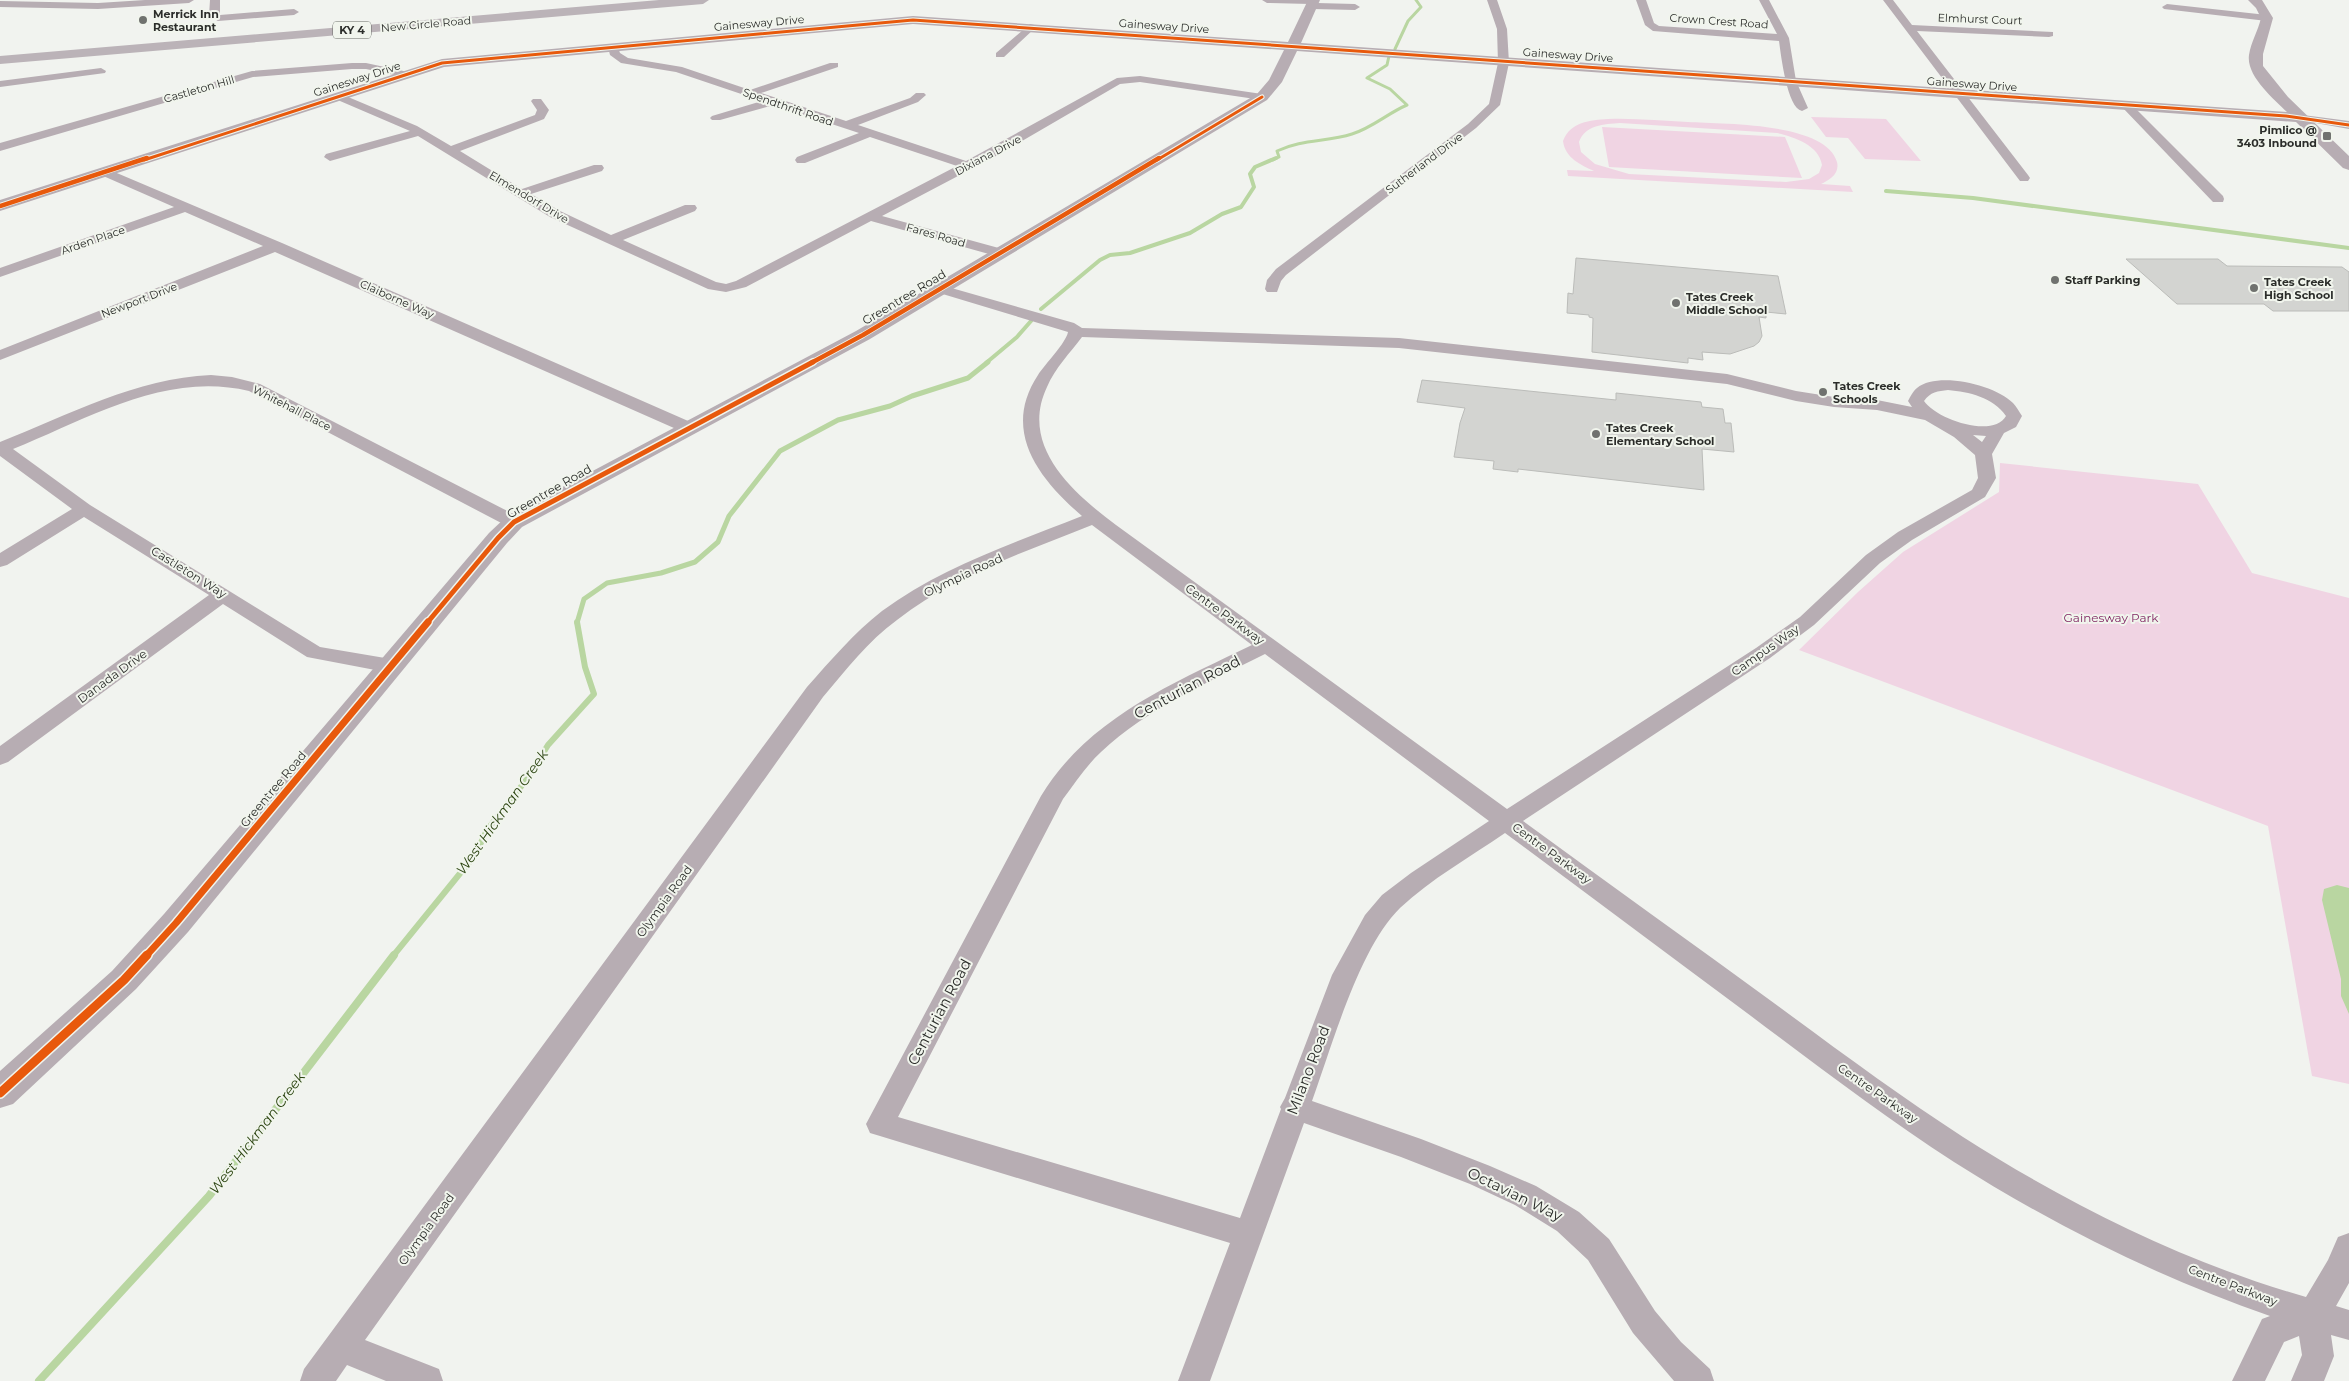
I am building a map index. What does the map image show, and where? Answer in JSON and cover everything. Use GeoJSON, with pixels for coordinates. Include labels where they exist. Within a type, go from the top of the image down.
{"type":"FeatureCollection","features":[{"type":"Feature","properties":{"kind":"highway","name":"New Circle Road"},"geometry":{"type":"LineString","coordinates":[[0,53],[626,0]]}},
{"type":"Feature","properties":{"kind":"highway","name":"New Circle Road"},"geometry":{"type":"LineString","coordinates":[[0,60],[703,0]]}},
{"type":"Feature","properties":{"kind":"highway"},"geometry":{"type":"LineString","coordinates":[[0,71],[194,46],[460,21]]}},
{"type":"Feature","properties":{"kind":"highway"},"geometry":{"type":"LineString","coordinates":[[98,38],[320,26]]}},
{"type":"Feature","properties":{"kind":"street"},"geometry":{"type":"LineString","coordinates":[[0,4],[90,6],[189,0]]}},
{"type":"Feature","properties":{"kind":"street"},"geometry":{"type":"LineString","coordinates":[[215,0],[214,16],[218,18],[294,12]]}},
{"type":"Feature","properties":{"kind":"street"},"geometry":{"type":"LineString","coordinates":[[1267,0],[1314,2],[1355,7]]}},
{"type":"Feature","properties":{"kind":"street","name":"Sutherland Drive"},"geometry":{"type":"LineString","coordinates":[[1272,289],[1274,280],[1281,272],[1486,115],[1494,105],[1504,61],[1505,41],[1492,0]]}},
{"type":"Feature","properties":{"kind":"street","name":"Crown Crest Road"},"geometry":{"type":"LineString","coordinates":[[1641,0],[1650,25],[1657,29],[1784,38]]}},
{"type":"Feature","properties":{"kind":"street"},"geometry":{"type":"LineString","coordinates":[[1764,0],[1784,38],[1791,81],[1802,108]]}},
{"type":"Feature","properties":{"kind":"street"},"geometry":{"type":"LineString","coordinates":[[1888,0],[2024,178]]}},
{"type":"Feature","properties":{"kind":"street"},"geometry":{"type":"LineString","coordinates":[[2254,0],[2261,6],[2268,18],[2256,56],[2257,68],[2302,118],[2349,165]]}},
{"type":"Feature","properties":{"kind":"street","name":"Greentree Road"},"geometry":{"type":"LineString","coordinates":[[0,1093],[124,980],[176,923],[498,538],[514,522],[863,335],[1262,96],[1275,82],[1314,2]]}},
{"type":"Feature","properties":{"kind":"street"},"geometry":{"type":"LineString","coordinates":[[2167,7],[2268,18]]}},
{"type":"Feature","properties":{"kind":"street","name":"Gainesway Drive"},"geometry":{"type":"LineString","coordinates":[[0,206],[404,74],[455,61],[897,21],[933,20],[2126,104],[2302,118],[2349,125]]}},
{"type":"Feature","properties":{"kind":"street"},"geometry":{"type":"LineString","coordinates":[[1000,55],[1030,27]]}},
{"type":"Feature","properties":{"kind":"street","name":"Elmhurst Court"},"geometry":{"type":"LineString","coordinates":[[1910,28],[2049,34]]}},
{"type":"Feature","properties":{"kind":"street","name":"Spendthrift Road"},"geometry":{"type":"LineString","coordinates":[[613,46],[616,55],[625,61],[678,69],[771,102],[968,166]]}},
{"type":"Feature","properties":{"kind":"street"},"geometry":{"type":"LineString","coordinates":[[748,94],[834,65]]}},
{"type":"Feature","properties":{"kind":"street","name":"Castleton Hill"},"geometry":{"type":"LineString","coordinates":[[0,147],[252,74],[360,66],[404,74]]}},
{"type":"Feature","properties":{"kind":"street"},"geometry":{"type":"LineString","coordinates":[[0,84],[101,71]]}},
{"type":"Feature","properties":{"kind":"street","name":"Dixiana Drive"},"geometry":{"type":"LineString","coordinates":[[726,288],[742,284],[968,166],[1117,81],[1140,79],[1262,96]]}},
{"type":"Feature","properties":{"kind":"street"},"geometry":{"type":"LineString","coordinates":[[846,126],[914,100],[920,95]]}},
{"type":"Feature","properties":{"kind":"street","name":"Elmendorf Drive"},"geometry":{"type":"LineString","coordinates":[[337,96],[406,124],[555,214],[713,286],[726,288]]}},
{"type":"Feature","properties":{"kind":"street"},"geometry":{"type":"LineString","coordinates":[[450,150],[540,117],[543,110],[537,101]]}},
{"type":"Feature","properties":{"kind":"street"},"geometry":{"type":"LineString","coordinates":[[716,118],[771,102]]}},
{"type":"Feature","properties":{"kind":"street"},"geometry":{"type":"LineString","coordinates":[[2126,104],[2218,200]]}},
{"type":"Feature","properties":{"kind":"street"},"geometry":{"type":"LineString","coordinates":[[330,157],[419,132]]}},
{"type":"Feature","properties":{"kind":"street"},"geometry":{"type":"LineString","coordinates":[[801,160],[868,134]]}},
{"type":"Feature","properties":{"kind":"street"},"geometry":{"type":"LineString","coordinates":[[521,193],[598,168]]}},
{"type":"Feature","properties":{"kind":"street","name":"Claiborne Way"},"geometry":{"type":"LineString","coordinates":[[105,172],[689,428]]}},
{"type":"Feature","properties":{"kind":"street","name":"Arden Place"},"geometry":{"type":"LineString","coordinates":[[0,273],[187,207]]}},
{"type":"Feature","properties":{"kind":"street"},"geometry":{"type":"LineString","coordinates":[[610,240],[690,208]]}},
{"type":"Feature","properties":{"kind":"street","name":"Fares Road"},"geometry":{"type":"LineString","coordinates":[[871,217],[1001,253]]}},
{"type":"Feature","properties":{"kind":"street","name":"Newport Drive"},"geometry":{"type":"LineString","coordinates":[[0,354],[277,246]]}},
{"type":"Feature","properties":{"kind":"street"},"geometry":{"type":"LineString","coordinates":[[941,289],[1069,326],[1077,332],[1384,342],[1727,379],[1796,396],[1834,402],[1877,405],[1930,416]]}},
{"type":"Feature","properties":{"kind":"street","name":"Centre Parkway"},"geometry":{"type":"LineString","coordinates":[[1077,332],[1039,387],[1034,398],[1031,425],[1037,454],[1049,474],[1060,487],[1094,518],[1870,1088],[1979,1162],[2096,1227],[2141,1248],[2217,1280],[2313,1316],[2349,1325]]}},
{"type":"Feature","properties":{"kind":"street","name":"Whitehall Place"},"geometry":{"type":"LineString","coordinates":[[1,448],[144,390],[185,380],[226,380],[254,387],[514,522]]}},
{"type":"Feature","properties":{"kind":"street"},"geometry":{"type":"LineString","coordinates":[[1877,405],[1918,394],[1930,388],[1951,386],[1989,394],[2007,405],[2014,416],[2008,425],[1998,429],[1974,430],[1949,425]]}},
{"type":"Feature","properties":{"kind":"street"},"geometry":{"type":"LineString","coordinates":[[1918,394],[1916,401],[1920,409],[1968,438],[1983,454],[1998,429]]}},
{"type":"Feature","properties":{"kind":"street","name":"Castleton Way"},"geometry":{"type":"LineString","coordinates":[[1,448],[84,509],[224,594],[314,652],[391,666]]}},
{"type":"Feature","properties":{"kind":"street","name":"Campus Way"},"geometry":{"type":"LineString","coordinates":[[1507,820],[1764,653],[1807,620],[1873,559],[1905,536],[1979,493],[1987,478],[1983,454]]}},
{"type":"Feature","properties":{"kind":"street"},"geometry":{"type":"LineString","coordinates":[[0,561],[84,509]]}},
{"type":"Feature","properties":{"kind":"street","name":"Olympia Road"},"geometry":{"type":"LineString","coordinates":[[316,1381],[809,700],[838,665],[880,623],[924,592],[952,577],[1094,518]]}},
{"type":"Feature","properties":{"kind":"street","name":"Danada Drive"},"geometry":{"type":"LineString","coordinates":[[0,758],[224,594]]}},
{"type":"Feature","properties":{"kind":"street","name":"Centurian Road"},"geometry":{"type":"LineString","coordinates":[[1248,1234],[880,1124],[1053,796],[1073,768],[1093,747],[1134,715],[1268,645]]}},
{"type":"Feature","properties":{"kind":"street","name":"Milano Road"},"geometry":{"type":"LineString","coordinates":[[1194,1381],[1345,975],[1374,922],[1391,902],[1420,879],[1507,820]]}},
{"type":"Feature","properties":{"kind":"street","name":"Octavian Way"},"geometry":{"type":"LineString","coordinates":[[1294,1108],[1390,1139],[1437,1157],[1499,1184],[1570,1222],[1594,1244],[1614,1272],[1629,1300],[1654,1335],[1698,1381]]}},
{"type":"Feature","properties":{"kind":"street"},"geometry":{"type":"LineString","coordinates":[[2307,1381],[2318,1356],[2313,1316],[2341,1268],[2349,1247]]}},
{"type":"Feature","properties":{"kind":"street"},"geometry":{"type":"LineString","coordinates":[[2248,1381],[2273,1330],[2313,1316]]}},
{"type":"Feature","properties":{"kind":"street"},"geometry":{"type":"LineString","coordinates":[[341,1347],[427,1381]]}},
{"type":"Feature","properties":{"kind":"green space"},"geometry":{"type":"Polygon","coordinates":[[[1811,117],[1886,119],[1921,161],[1865,159],[1848,138],[1826,137],[1811,117]]]}},
{"type":"Feature","properties":{"kind":"green space"},"geometry":{"type":"Polygon","coordinates":[[[1601,119],[1638,119],[1747,125],[1794,132],[1814,139],[1829,149],[1837,162],[1838,166],[1835,173],[1821,184],[1850,186],[1853,192],[1568,176],[1567,170],[1594,171],[1570,156],[1564,147],[1563,141],[1566,135],[1581,123],[1601,119]],[[1620,123],[1596,126],[1586,132],[1579,142],[1581,152],[1595,164],[1629,174],[1786,182],[1809,179],[1819,173],[1822,165],[1820,158],[1811,147],[1791,137],[1777,133],[1620,123]]]}},
{"type":"Feature","properties":{"kind":"green space"},"geometry":{"type":"Polygon","coordinates":[[[1602,127],[1785,137],[1802,178],[1609,167],[1602,127]]]}},
{"type":"Feature","properties":{"kind":"green space","name":"Gainesway Park"},"geometry":{"type":"Polygon","coordinates":[[[2000,463],[2198,484],[2252,573],[2349,598],[2349,1084],[2312,1076],[2268,826],[1799,650],[1858,592],[1903,552],[1999,492],[2000,463]]]}},
{"type":"Feature","properties":{"kind":"shaded area"},"geometry":{"type":"Polygon","coordinates":[[[2337,885],[2349,888],[2349,1014],[2341,996],[2341,979],[2322,900],[2324,889],[2337,885]]]}},
{"type":"Feature","properties":{"kind":"building","name":"Tates Creek Middle School"},"geometry":{"type":"Polygon","coordinates":[[[1576,258],[1778,276],[1786,314],[1766,312],[1766,318],[1759,317],[1762,336],[1754,346],[1730,354],[1702,352],[1703,360],[1688,358],[1688,363],[1592,352],[1593,318],[1589,317],[1589,315],[1567,313],[1568,293],[1573,294],[1576,258]]]}},
{"type":"Feature","properties":{"kind":"building","name":"Tates Creek High School"},"geometry":{"type":"Polygon","coordinates":[[[2126,259],[2218,259],[2227,266],[2342,267],[2349,272],[2349,311],[2273,311],[2264,304],[2177,304],[2126,259]]]}},
{"type":"Feature","properties":{"kind":"building","name":"Tates Creek Elementary School"},"geometry":{"type":"Polygon","coordinates":[[[1422,380],[1616,400],[1616,393],[1701,402],[1702,407],[1723,409],[1725,423],[1731,423],[1734,452],[1702,449],[1704,490],[1518,469],[1518,472],[1493,469],[1494,461],[1454,457],[1460,423],[1465,408],[1417,402],[1422,380]]]}},
{"type":"Feature","properties":{"kind":"waterway","name":"West Hickman Creek"},"geometry":{"type":"LineString","coordinates":[[1395,49],[1408,21],[1421,7],[1416,0]]}},
{"type":"Feature","properties":{"kind":"waterway","name":"West Hickman Creek"},"geometry":{"type":"LineString","coordinates":[[1273,160],[1279,157],[1277,151],[1286,147],[1352,134],[1407,105],[1390,89],[1367,78],[1387,65],[1389,56]]}},
{"type":"Feature","properties":{"kind":"waterway","name":"West Hickman Creek"},"geometry":{"type":"LineString","coordinates":[[1041,309],[1100,260],[1110,255],[1130,253],[1190,233],[1222,214],[1241,207],[1254,187],[1250,174],[1255,167],[1276,158]]}},
{"type":"Feature","properties":{"kind":"waterway"},"geometry":{"type":"LineString","coordinates":[[1886,191],[1973,198],[2349,248]]}},
{"type":"Feature","properties":{"kind":"waterway","name":"West Hickman Creek"},"geometry":{"type":"LineString","coordinates":[[986,363],[1017,337],[1031,321]]}},
{"type":"Feature","properties":{"kind":"waterway","name":"West Hickman Creek"},"geometry":{"type":"LineString","coordinates":[[577,623],[584,599],[607,583],[661,573],[695,562],[718,542],[729,516],[780,451],[838,420],[890,406],[912,396],[968,378],[988,362]]}},
{"type":"Feature","properties":{"kind":"waterway","name":"West Hickman Creek"},"geometry":{"type":"LineString","coordinates":[[393,956],[475,855],[487,830],[527,779],[548,745],[594,694],[585,667],[577,623]]}},
{"type":"Feature","properties":{"kind":"waterway","name":"West Hickman Creek"},"geometry":{"type":"LineString","coordinates":[[39,1381],[209,1196],[394,955]]}},
{"type":"Feature","properties":{"kind":"cycle path"},"geometry":{"type":"LineString","coordinates":[[0,206],[442,63],[913,20],[2286,116],[2349,125]]}},
{"type":"Feature","properties":{"kind":"cycle path"},"geometry":{"type":"LineString","coordinates":[[0,1093],[124,980],[176,923],[498,538],[514,522],[863,335],[1262,97]]}},
{"type":"Feature","properties":{"kind":"place","name":"Merrick Inn Restaurant"},"geometry":{"type":"Point","coordinates":[143,20]}},
{"type":"Feature","properties":{"kind":"place","name":"Pimlico @ 3403 Inbound"},"geometry":{"type":"Point","coordinates":[2327,136]}},
{"type":"Feature","properties":{"kind":"place","name":"Staff Parking"},"geometry":{"type":"Point","coordinates":[2055,280]}},
{"type":"Feature","properties":{"kind":"place","name":"Tates Creek High School"},"geometry":{"type":"Point","coordinates":[2254,288]}},
{"type":"Feature","properties":{"kind":"place","name":"Tates Creek Middle School"},"geometry":{"type":"Point","coordinates":[1676,303]}},
{"type":"Feature","properties":{"kind":"place","name":"Tates Creek Schools"},"geometry":{"type":"Point","coordinates":[1823,392]}},
{"type":"Feature","properties":{"kind":"place","name":"Tates Creek Elementary School"},"geometry":{"type":"Point","coordinates":[1596,434]}}]}
